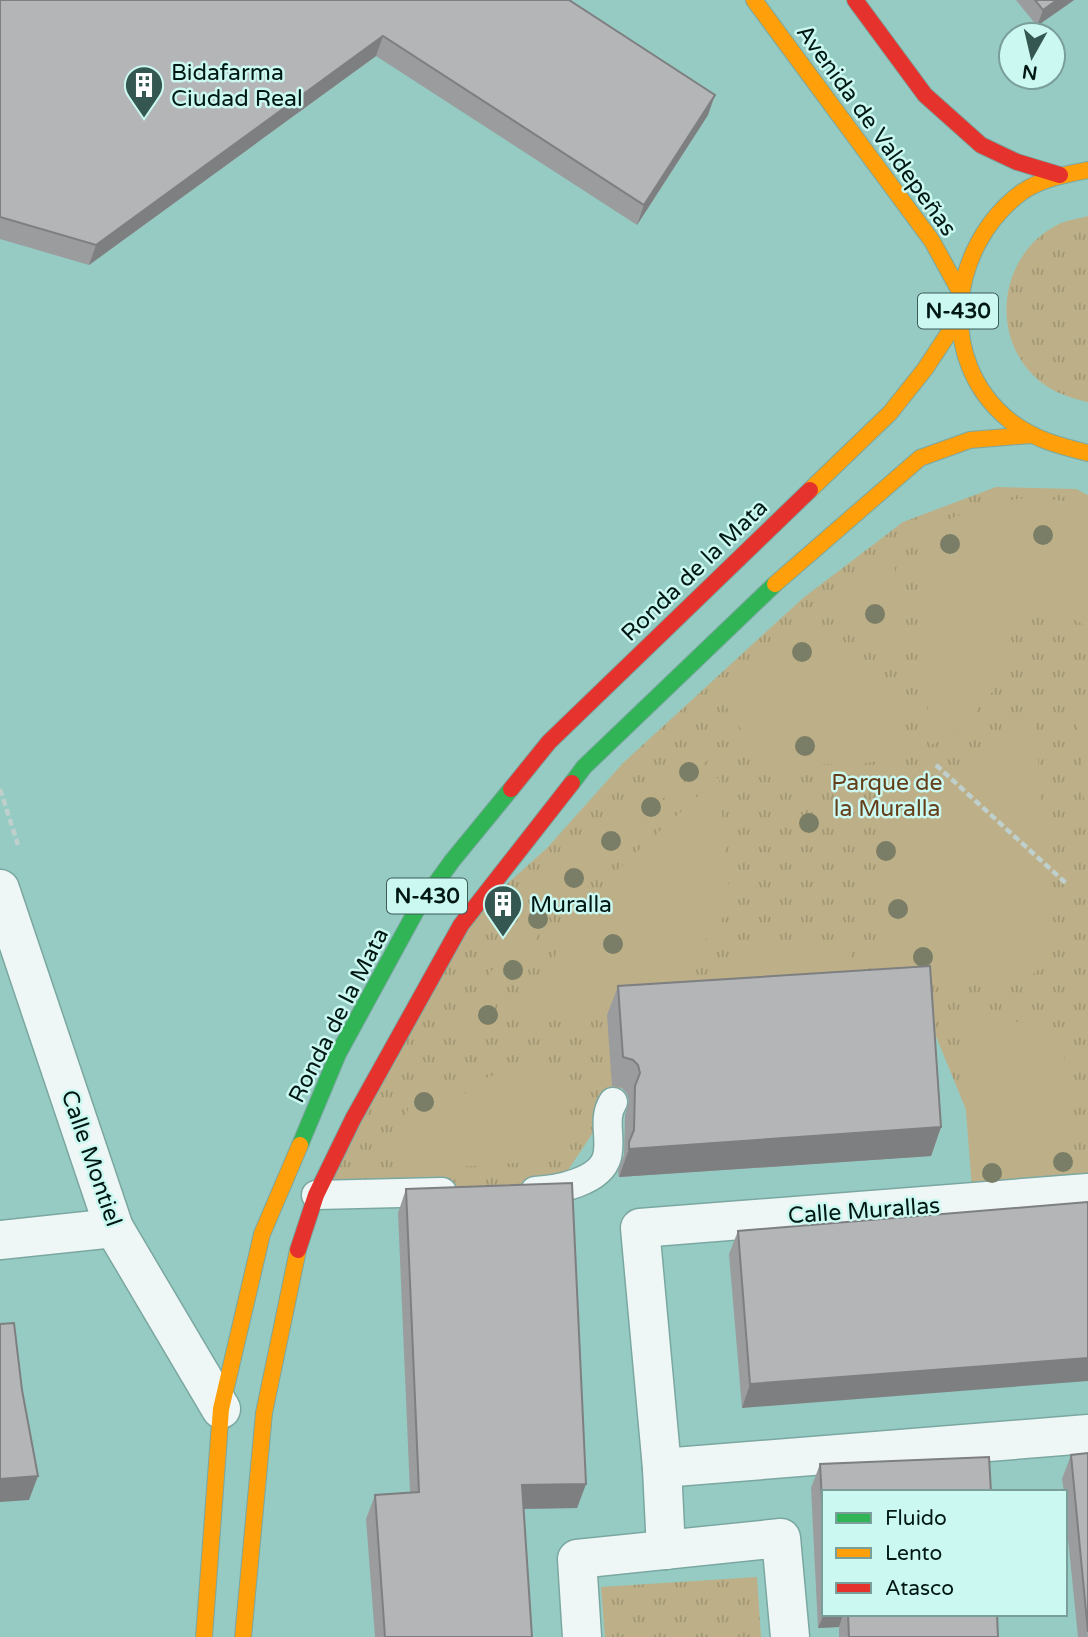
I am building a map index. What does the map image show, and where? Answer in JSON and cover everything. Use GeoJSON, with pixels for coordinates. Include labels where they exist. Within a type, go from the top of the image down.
{"type":"FeatureCollection","features":[{"type":"Feature","properties":{"kind":"main road","name":"Avenida de Valdepeñas"},"geometry":{"type":"LineString","coordinates":[[754,0],[932,241],[959,290]]}},
{"type":"Feature","properties":{"kind":"main road"},"geometry":{"type":"LineString","coordinates":[[855,0],[925,95],[981,145],[1017,162],[1060,175]]}},
{"type":"Feature","properties":{"kind":"main road","name":"N-430"},"geometry":{"type":"LineString","coordinates":[[1088,170],[1060,175],[1023,191],[993,218],[971,251],[959,290],[958,319],[964,354],[979,386],[1002,414],[1031,435],[1059,447],[1088,453]]}},
{"type":"Feature","properties":{"kind":"main road","name":"Ronda de la Mata"},"geometry":{"type":"LineString","coordinates":[[204,1637],[221,1409],[262,1234],[338,1054],[416,911],[549,742],[890,414],[925,369],[958,319]]}},
{"type":"Feature","properties":{"kind":"main road","name":"N-430"},"geometry":{"type":"LineString","coordinates":[[243,1637],[264,1413],[301,1238],[316,1195],[353,1119],[461,925],[584,767],[785,574],[920,458],[970,440],[1031,435]]}},
{"type":"Feature","properties":{"kind":"street","name":"Calle Montiel"},"geometry":{"type":"LineString","coordinates":[[0,889],[114,1228],[221,1409]]}},
{"type":"Feature","properties":{"kind":"street","name":"Calle Murallas"},"geometry":{"type":"LineString","coordinates":[[662,1468],[640,1228],[1088,1194]]}},
{"type":"Feature","properties":{"kind":"street"},"geometry":{"type":"LineString","coordinates":[[0,1240],[114,1228]]}},
{"type":"Feature","properties":{"kind":"street"},"geometry":{"type":"LineString","coordinates":[[666,1550],[662,1468],[1088,1434]]}},
{"type":"Feature","properties":{"kind":"street"},"geometry":{"type":"LineString","coordinates":[[582,1637],[577,1559],[781,1538],[790,1637]]}},
{"type":"Feature","properties":{"kind":"lane"},"geometry":{"type":"LineString","coordinates":[[515,1191],[555,1190],[590,1177],[607,1158],[608,1110],[613,1102]]}},
{"type":"Feature","properties":{"kind":"lane"},"geometry":{"type":"LineString","coordinates":[[316,1195],[462,1192]]}},
{"type":"Feature","properties":{"kind":"path"},"geometry":{"type":"LineString","coordinates":[[936,765],[1068,885]]}},
{"type":"Feature","properties":{"kind":"green space"},"geometry":{"type":"Polygon","coordinates":[[[1088,216],[1087,402],[1059,393],[1034,376],[1020,358],[1011,338],[1007,317],[1013,274],[1023,255],[1038,238],[1057,225],[1088,216]]]}},
{"type":"Feature","properties":{"kind":"green space","name":"Parque de la Muralla"},"geometry":{"type":"Polygon","coordinates":[[[996,487],[1076,489],[1088,495],[1088,1176],[992,1173],[919,995],[673,1003],[608,1110],[555,1190],[316,1195],[461,925],[547,848],[623,763],[803,598],[903,522],[996,487]]]}},
{"type":"Feature","properties":{"kind":"green space"},"geometry":{"type":"Polygon","coordinates":[[[1034,497],[1071,502],[1088,511],[1088,627],[1063,614],[1033,616],[1011,626],[1002,649],[1002,671],[993,691],[962,727],[929,746],[922,530],[993,502],[1034,497]]]}},
{"type":"Feature","properties":{"kind":"green space"},"geometry":{"type":"Polygon","coordinates":[[[886,545],[893,545],[901,644],[891,648],[829,600],[886,545]]]}},
{"type":"Feature","properties":{"kind":"green space"},"geometry":{"type":"Polygon","coordinates":[[[805,620],[870,664],[905,717],[906,757],[865,763],[769,766],[757,756],[722,699],[805,620]]]}},
{"type":"Feature","properties":{"kind":"green space"},"geometry":{"type":"Polygon","coordinates":[[[1088,686],[1088,845],[1077,714],[1088,686]]]}},
{"type":"Feature","properties":{"kind":"green space"},"geometry":{"type":"Polygon","coordinates":[[[1026,704],[1034,709],[1053,946],[1046,964],[1029,977],[932,980],[878,978],[879,793],[910,793],[935,785],[1005,735],[1026,704]]]}},
{"type":"Feature","properties":{"kind":"green space"},"geometry":{"type":"Polygon","coordinates":[[[698,746],[708,760],[584,873],[558,903],[477,1034],[456,1025],[564,860],[698,746]]]}},
{"type":"Feature","properties":{"kind":"green space"},"geometry":{"type":"Polygon","coordinates":[[[719,777],[730,909],[646,1013],[516,1021],[559,949],[617,870],[719,777]]]}},
{"type":"Feature","properties":{"kind":"green space"},"geometry":{"type":"Polygon","coordinates":[[[850,939],[851,981],[707,991],[741,952],[850,939]]]}},
{"type":"Feature","properties":{"kind":"green space"},"geometry":{"type":"Polygon","coordinates":[[[973,1019],[1036,1023],[1052,1032],[1063,1046],[1076,1180],[972,1188],[960,1036],[962,1024],[973,1019]]]}},
{"type":"Feature","properties":{"kind":"green space"},"geometry":{"type":"Polygon","coordinates":[[[561,1067],[568,1159],[400,1171],[404,1121],[425,1075],[462,1098],[473,1085],[492,1076],[561,1067]]]}},
{"type":"Feature","properties":{"kind":"green space"},"geometry":{"type":"Polygon","coordinates":[[[757,1577],[761,1637],[605,1637],[601,1587],[757,1577]]]}},
{"type":"Feature","properties":{"kind":"building","name":"Bidafarma Ciudad Real"},"geometry":{"type":"Polygon","coordinates":[[[0,0],[569,0],[715,95],[644,205],[383,36],[96,245],[0,217],[0,0]]]}},
{"type":"Feature","properties":{"kind":"building"},"geometry":{"type":"Polygon","coordinates":[[[1035,0],[1057,0],[1043,10],[1035,0]]]}},
{"type":"Feature","properties":{"kind":"building"},"geometry":{"type":"Polygon","coordinates":[[[930,966],[941,1127],[629,1149],[634,1130],[635,1086],[640,1073],[633,1060],[623,1057],[618,986],[930,966]]]}},
{"type":"Feature","properties":{"kind":"building"},"geometry":{"type":"Polygon","coordinates":[[[572,1183],[586,1484],[522,1485],[532,1637],[385,1637],[375,1495],[419,1492],[406,1189],[572,1183]]]}},
{"type":"Feature","properties":{"kind":"building"},"geometry":{"type":"Polygon","coordinates":[[[1088,1202],[1088,1358],[750,1384],[738,1231],[1088,1202]]]}},
{"type":"Feature","properties":{"kind":"building"},"geometry":{"type":"Polygon","coordinates":[[[14,1323],[22,1390],[38,1476],[0,1479],[0,1324],[14,1323]]]}},
{"type":"Feature","properties":{"kind":"building"},"geometry":{"type":"Polygon","coordinates":[[[1088,1453],[1088,1632],[1071,1455],[1088,1453]]]}},
{"type":"Feature","properties":{"kind":"building"},"geometry":{"type":"Polygon","coordinates":[[[989,1457],[991,1490],[822,1490],[822,1500],[820,1464],[989,1457]]]}},
{"type":"Feature","properties":{"kind":"building"},"geometry":{"type":"Polygon","coordinates":[[[848,1616],[997,1616],[998,1637],[849,1637],[848,1616]]]}},
{"type":"Feature","properties":{"kind":"traffic: fast"},"geometry":{"type":"LineString","coordinates":[[572,783],[584,767],[775,584]]}},
{"type":"Feature","properties":{"kind":"traffic: fast"},"geometry":{"type":"LineString","coordinates":[[300,1145],[338,1054],[416,911],[452,861],[511,789]]}},
{"type":"Feature","properties":{"kind":"traffic: slow"},"geometry":{"type":"LineString","coordinates":[[754,0],[932,241],[959,290]]}},
{"type":"Feature","properties":{"kind":"traffic: slow"},"geometry":{"type":"LineString","coordinates":[[1088,170],[1029,187],[997,215],[979,242],[966,272],[960,304],[961,336],[970,367],[985,395],[1009,420],[1027,432],[1088,453]]}},
{"type":"Feature","properties":{"kind":"traffic: slow"},"geometry":{"type":"LineString","coordinates":[[810,490],[890,413],[925,369],[958,319]]}},
{"type":"Feature","properties":{"kind":"traffic: slow"},"geometry":{"type":"LineString","coordinates":[[775,584],[920,458],[970,440],[1031,435]]}},
{"type":"Feature","properties":{"kind":"traffic: slow"},"geometry":{"type":"LineString","coordinates":[[204,1637],[221,1409],[262,1234],[300,1145]]}},
{"type":"Feature","properties":{"kind":"traffic: slow"},"geometry":{"type":"LineString","coordinates":[[243,1637],[264,1413],[298,1250]]}},
{"type":"Feature","properties":{"kind":"traffic: jam"},"geometry":{"type":"LineString","coordinates":[[855,0],[925,95],[981,145],[1017,162],[1060,175]]}},
{"type":"Feature","properties":{"kind":"traffic: jam"},"geometry":{"type":"LineString","coordinates":[[511,789],[549,742],[810,490]]}},
{"type":"Feature","properties":{"kind":"traffic: jam"},"geometry":{"type":"LineString","coordinates":[[298,1250],[316,1195],[353,1119],[461,925],[572,783]]}},
{"type":"Feature","properties":{"kind":"place","name":"Bidafarma Ciudad Real"},"geometry":{"type":"Point","coordinates":[144,119]}},
{"type":"Feature","properties":{"kind":"place","name":"Muralla"},"geometry":{"type":"Point","coordinates":[503,938]}}]}
